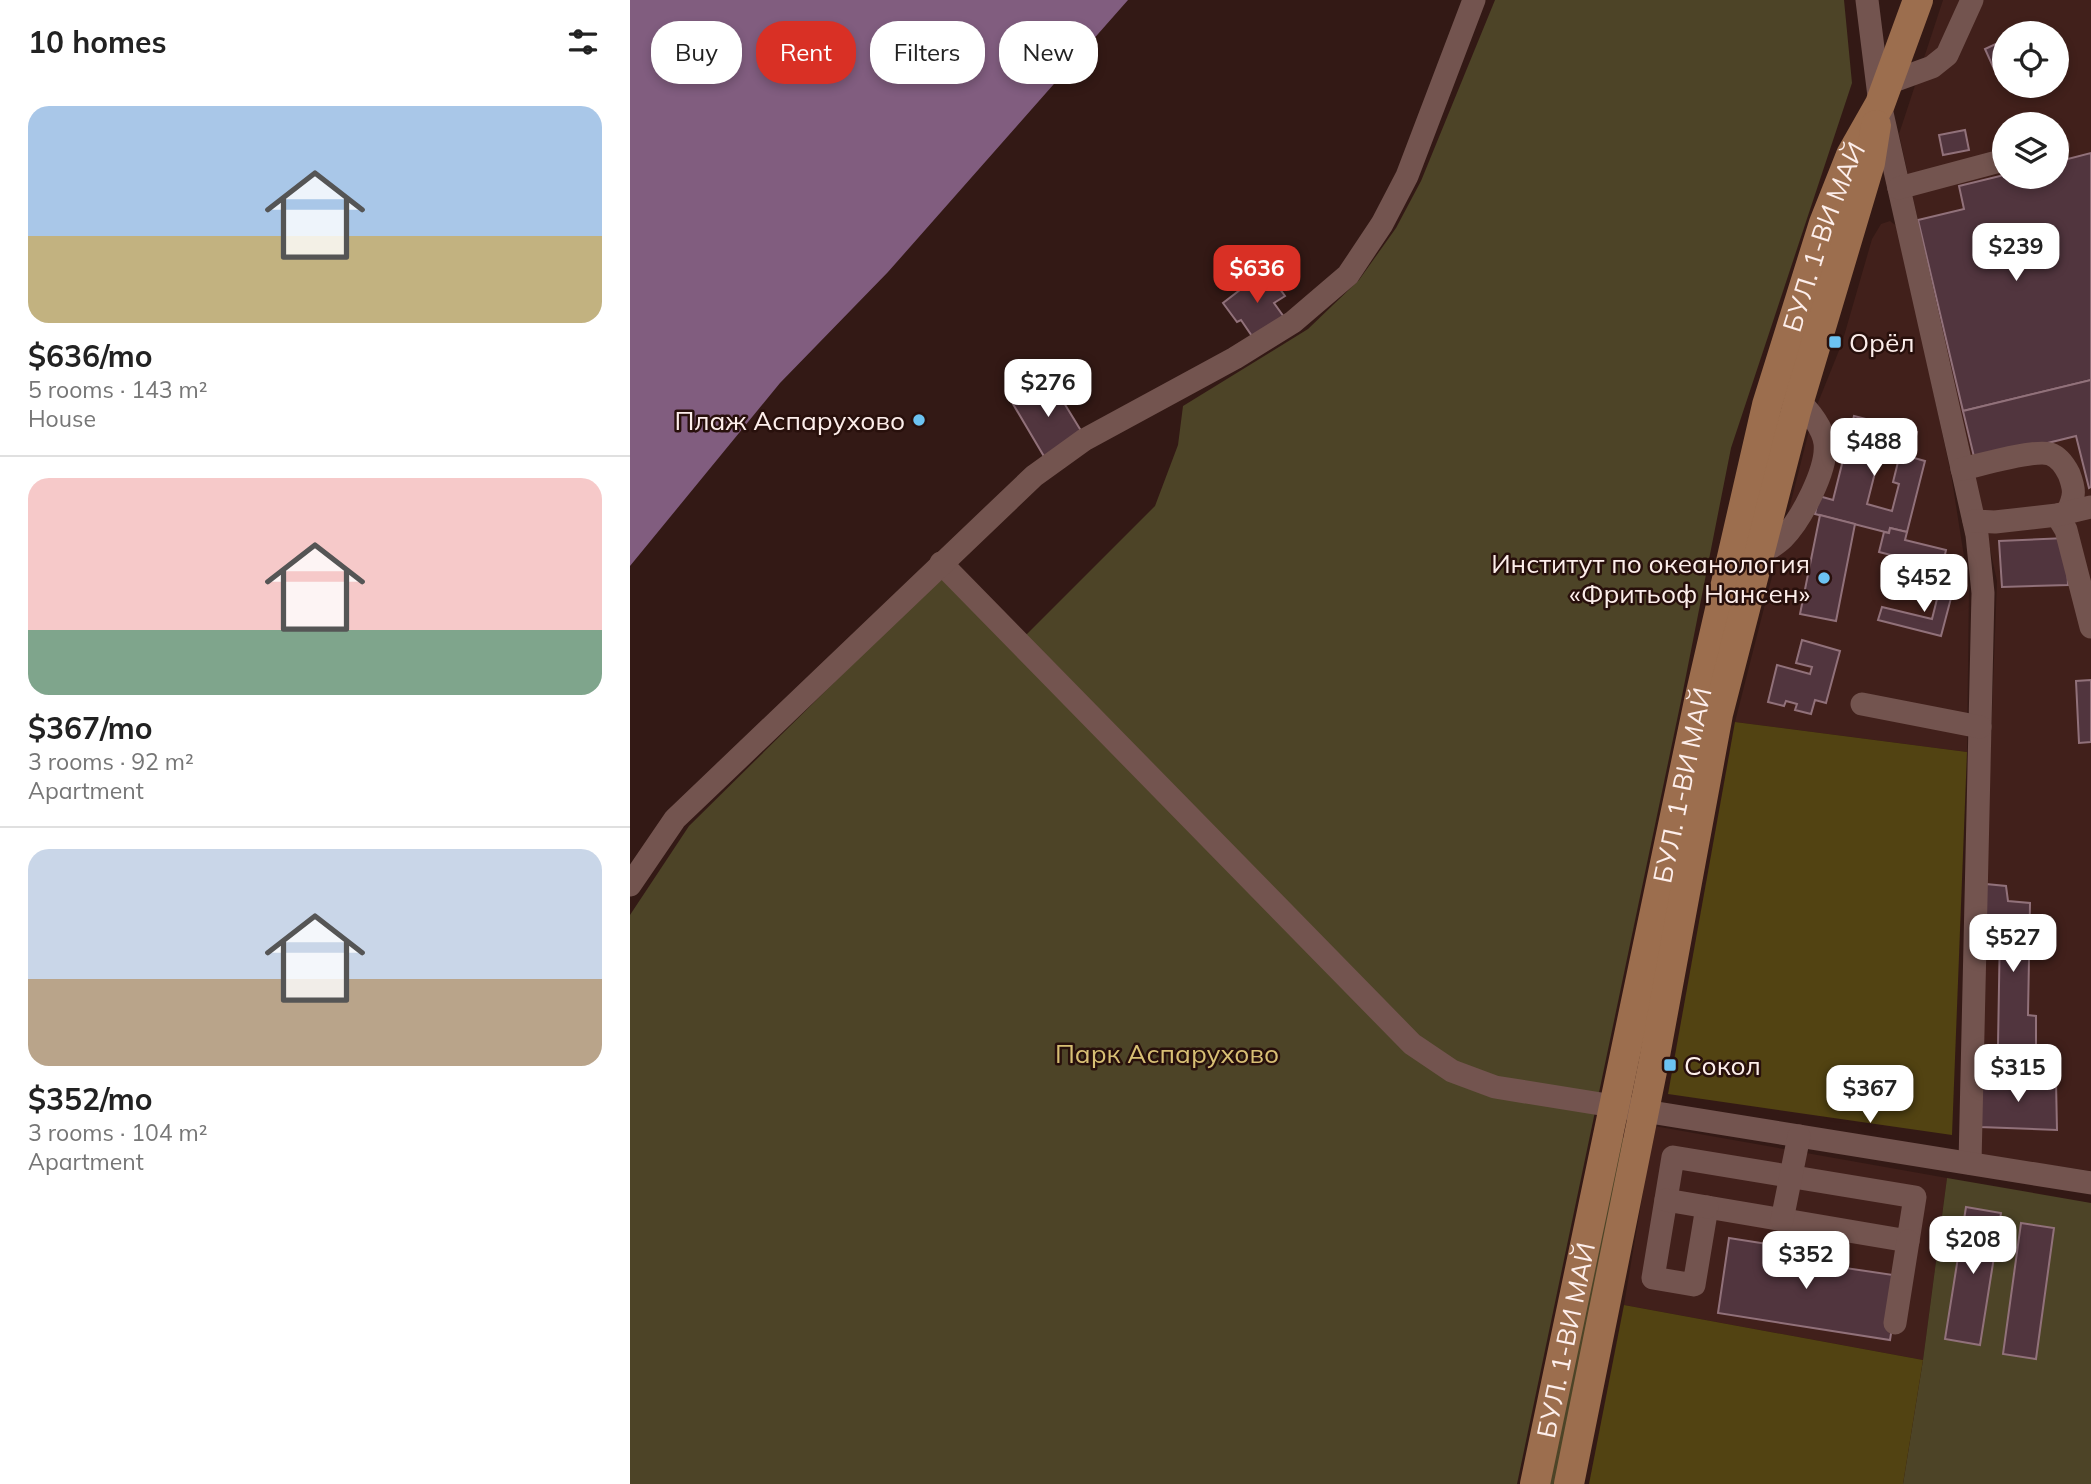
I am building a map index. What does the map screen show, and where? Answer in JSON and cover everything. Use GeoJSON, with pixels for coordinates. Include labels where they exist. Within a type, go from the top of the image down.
{"type":"FeatureCollection","features":[{"type":"Feature","properties":{"kind":"main road","name":"БУЛ. 1-ВИ МАЙ"},"geometry":{"type":"LineString","coordinates":[[1535,1484],[1629,1108],[1654,1061],[1718,714],[1800,402],[1870,163],[1884,94],[1918,0]]}},
{"type":"Feature","properties":{"kind":"main road","name":"БУЛ. 1-ВИ МАЙ"},"geometry":{"type":"LineString","coordinates":[[1569,1484],[1629,1108],[1699,701],[1735,538],[1767,405],[1824,223],[1851,155],[1884,94]]}},
{"type":"Feature","properties":{"kind":"street"},"geometry":{"type":"LineString","coordinates":[[630,886],[675,819],[1034,476],[1084,440],[1282,329],[1348,275],[1382,224],[1407,176],[1474,0]]}},
{"type":"Feature","properties":{"kind":"street"},"geometry":{"type":"LineString","coordinates":[[1867,0],[1899,188],[1974,521],[1983,593],[1970,1163]]}},
{"type":"Feature","properties":{"kind":"street"},"geometry":{"type":"LineString","coordinates":[[1884,94],[1932,67],[1947,55],[1972,0]]}},
{"type":"Feature","properties":{"kind":"street"},"geometry":{"type":"LineString","coordinates":[[1899,188],[1992,163]]}},
{"type":"Feature","properties":{"kind":"street"},"geometry":{"type":"LineString","coordinates":[[1962,469],[2033,454],[2050,454],[2064,464],[2075,496],[2066,530],[2091,627]]}},
{"type":"Feature","properties":{"kind":"street"},"geometry":{"type":"LineString","coordinates":[[1974,521],[1995,522],[2072,511]]}},
{"type":"Feature","properties":{"kind":"street"},"geometry":{"type":"LineString","coordinates":[[941,563],[1412,1044],[1452,1071],[1495,1087],[2091,1183]]}},
{"type":"Feature","properties":{"kind":"street"},"geometry":{"type":"LineString","coordinates":[[1862,704],[1980,727]]}},
{"type":"Feature","properties":{"kind":"street"},"geometry":{"type":"LineString","coordinates":[[1782,1220],[1799,1136]]}},
{"type":"Feature","properties":{"kind":"street"},"geometry":{"type":"LineString","coordinates":[[1707,1207],[1694,1285],[1653,1279],[1673,1157],[1914,1197],[1895,1324]]}},
{"type":"Feature","properties":{"kind":"street"},"geometry":{"type":"LineString","coordinates":[[1666,1200],[1908,1241]]}},
{"type":"Feature","properties":{"kind":"shaded area"},"geometry":{"type":"Polygon","coordinates":[[[630,0],[1128,0],[1098,34],[1098,21],[999,21],[999,84],[1054,84],[888,272],[780,383],[630,566],[630,0]]]}},
{"type":"Feature","properties":{"kind":"shaded area"},"geometry":{"type":"Polygon","coordinates":[[[1943,0],[2091,0],[2091,1171],[1979,1155],[1997,581],[1899,134],[1943,0]]]}},
{"type":"Feature","properties":{"kind":"shaded area"},"geometry":{"type":"Polygon","coordinates":[[[1890,221],[1898,227],[1951,474],[1969,588],[1967,752],[1735,722],[1813,415],[1842,343],[1872,239],[1881,224],[1890,221]]]}},
{"type":"Feature","properties":{"kind":"shaded area"},"geometry":{"type":"Polygon","coordinates":[[[1735,722],[1967,752],[1952,1135],[1668,1094],[1735,722]]]}},
{"type":"Feature","properties":{"kind":"shaded area"},"geometry":{"type":"Polygon","coordinates":[[[1654,1126],[1947,1178],[1923,1360],[1624,1305],[1654,1126]]]}},
{"type":"Feature","properties":{"kind":"shaded area"},"geometry":{"type":"Polygon","coordinates":[[[1624,1305],[1923,1360],[1903,1484],[1589,1484],[1624,1305]]]}},
{"type":"Feature","properties":{"kind":"green space","name":"Парк Аспарухово"},"geometry":{"type":"Polygon","coordinates":[[[1495,0],[1844,0],[1852,83],[1731,448],[1681,701],[1517,1484],[630,1484],[630,915],[689,826],[942,576],[1013,648],[1155,506],[1178,445],[1183,406],[1308,329],[1359,280],[1396,228],[1421,181],[1495,0]]]}},
{"type":"Feature","properties":{"kind":"green space"},"geometry":{"type":"Polygon","coordinates":[[[1617,1137],[1624,1138],[1562,1484],[1541,1484],[1617,1137]]]}},
{"type":"Feature","properties":{"kind":"green space"},"geometry":{"type":"Polygon","coordinates":[[[1947,1178],[2091,1203],[2091,1484],[1903,1484],[1923,1360],[1947,1178]]]}},
{"type":"Feature","properties":{"kind":"building"},"geometry":{"type":"Polygon","coordinates":[[[1992,46],[1992,65],[1985,49],[1992,46]]]}},
{"type":"Feature","properties":{"kind":"building"},"geometry":{"type":"Polygon","coordinates":[[[1965,130],[1969,150],[1943,155],[1939,135],[1965,130]]]}},
{"type":"Feature","properties":{"kind":"building"},"geometry":{"type":"Polygon","coordinates":[[[2091,153],[2091,380],[1963,411],[1918,220],[1964,209],[1959,186],[1992,178],[1992,189],[2069,189],[2069,159],[2091,153]]]}},
{"type":"Feature","properties":{"kind":"building"},"geometry":{"type":"Polygon","coordinates":[[[1266,270],[1285,296],[1274,303],[1284,317],[1254,339],[1241,320],[1237,322],[1223,303],[1266,270]]]}},
{"type":"Feature","properties":{"kind":"building"},"geometry":{"type":"Polygon","coordinates":[[[1050,380],[1083,434],[1045,458],[1013,404],[1050,380]]]}},
{"type":"Feature","properties":{"kind":"building"},"geometry":{"type":"Polygon","coordinates":[[[2091,380],[2091,487],[2089,488],[2076,436],[1975,461],[1963,411],[2091,380]]]}},
{"type":"Feature","properties":{"kind":"building"},"geometry":{"type":"Polygon","coordinates":[[[1854,416],[1917,432],[1912,453],[1882,445],[1867,504],[1892,511],[1899,484],[1893,482],[1900,454],[1925,461],[1907,532],[1890,528],[1889,533],[1815,514],[1819,496],[1833,500],[1854,416]]]}},
{"type":"Feature","properties":{"kind":"building"},"geometry":{"type":"Polygon","coordinates":[[[1820,515],[1855,524],[1836,621],[1800,614],[1820,515]]]}},
{"type":"Feature","properties":{"kind":"building"},"geometry":{"type":"Polygon","coordinates":[[[1890,528],[1907,532],[1905,540],[1946,550],[1942,568],[1879,552],[1884,532],[1889,533],[1890,528]]]}},
{"type":"Feature","properties":{"kind":"building"},"geometry":{"type":"Polygon","coordinates":[[[2066,538],[2068,585],[2002,587],[1999,541],[2066,538]]]}},
{"type":"Feature","properties":{"kind":"building"},"geometry":{"type":"Polygon","coordinates":[[[1942,579],[1955,583],[1941,636],[1878,620],[1882,607],[1932,619],[1942,579]]]}},
{"type":"Feature","properties":{"kind":"building"},"geometry":{"type":"Polygon","coordinates":[[[1802,640],[1840,651],[1826,703],[1815,700],[1811,714],[1795,710],[1797,704],[1786,701],[1784,706],[1768,702],[1777,665],[1810,674],[1812,667],[1796,663],[1802,640]]]}},
{"type":"Feature","properties":{"kind":"building"},"geometry":{"type":"Polygon","coordinates":[[[2091,680],[2091,742],[2079,743],[2076,681],[2091,680]]]}},
{"type":"Feature","properties":{"kind":"building"},"geometry":{"type":"Polygon","coordinates":[[[1986,884],[2006,886],[2008,901],[2030,903],[2028,1015],[2036,1016],[2036,1062],[2006,1061],[2006,1047],[1998,1045],[2000,928],[1985,927],[1986,884]]]}},
{"type":"Feature","properties":{"kind":"building"},"geometry":{"type":"Polygon","coordinates":[[[1981,1076],[2056,1081],[2057,1130],[1980,1127],[1981,1076]]]}},
{"type":"Feature","properties":{"kind":"building"},"geometry":{"type":"Polygon","coordinates":[[[1966,1207],[2001,1213],[1980,1345],[1945,1339],[1966,1207]]]}},
{"type":"Feature","properties":{"kind":"building"},"geometry":{"type":"Polygon","coordinates":[[[2021,1223],[2054,1228],[2036,1359],[2003,1354],[2021,1223]]]}},
{"type":"Feature","properties":{"kind":"building"},"geometry":{"type":"Polygon","coordinates":[[[1729,1238],[1819,1252],[1818,1264],[1900,1276],[1890,1340],[1718,1313],[1729,1238]]]}},
{"type":"Feature","properties":{"kind":"place","name":"Орёл"},"geometry":{"type":"Point","coordinates":[1835,342]}},
{"type":"Feature","properties":{"kind":"place","name":"Плаж Аспарухово"},"geometry":{"type":"Point","coordinates":[919,420]}},
{"type":"Feature","properties":{"kind":"place","name":"Институт по океанология «Фритьоф Нансен»"},"geometry":{"type":"Point","coordinates":[1824,578]}},
{"type":"Feature","properties":{"kind":"place","name":"Сокол"},"geometry":{"type":"Point","coordinates":[1670,1065]}}]}
